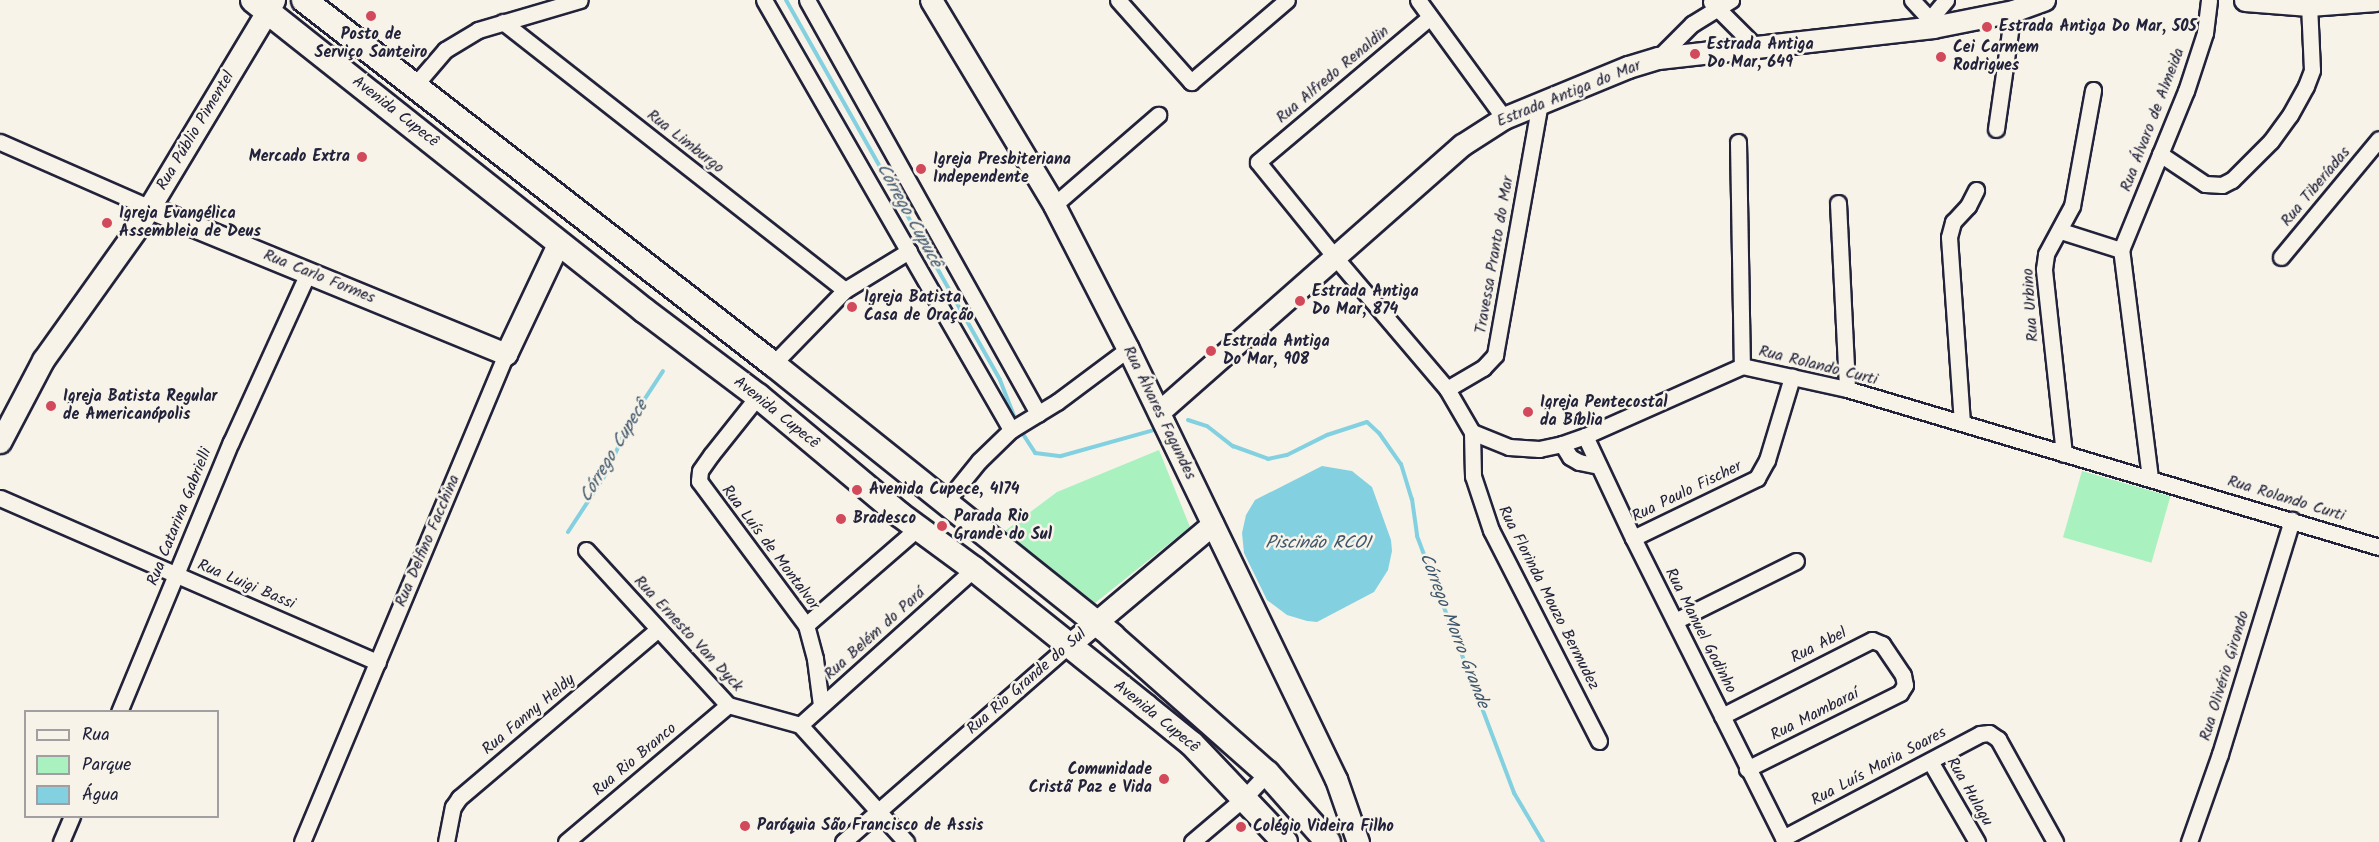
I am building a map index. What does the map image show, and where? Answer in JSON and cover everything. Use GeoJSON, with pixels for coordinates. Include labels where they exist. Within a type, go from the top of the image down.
{"type":"FeatureCollection","features":[{"type":"Feature","properties":{"kind":"main road","name":"Avenida Cupecê"},"geometry":{"type":"LineString","coordinates":[[304,0],[328,8],[415,85],[773,364],[1096,622],[1267,773],[1328,842]]}},
{"type":"Feature","properties":{"kind":"main road","name":"Avenida Cupecê"},"geometry":{"type":"LineString","coordinates":[[265,4],[559,242],[758,396],[1192,744],[1245,797],[1285,842]]}},
{"type":"Feature","properties":{"kind":"street"},"geometry":{"type":"LineString","coordinates":[[415,85],[445,50],[477,30],[580,0]]}},
{"type":"Feature","properties":{"kind":"street"},"geometry":{"type":"LineString","coordinates":[[764,0],[1013,428]]}},
{"type":"Feature","properties":{"kind":"street"},"geometry":{"type":"LineString","coordinates":[[807,0],[1037,415]]}},
{"type":"Feature","properties":{"kind":"street","name":"Rua Álvares Fagundes"},"geometry":{"type":"LineString","coordinates":[[931,0],[1054,205],[1160,411],[1336,779],[1358,842]]}},
{"type":"Feature","properties":{"kind":"street"},"geometry":{"type":"LineString","coordinates":[[1118,0],[1191,81],[1287,0]]}},
{"type":"Feature","properties":{"kind":"street"},"geometry":{"type":"LineString","coordinates":[[1418,0],[1504,118]]}},
{"type":"Feature","properties":{"kind":"street"},"geometry":{"type":"LineString","coordinates":[[1658,58],[1712,4],[1731,0]]}},
{"type":"Feature","properties":{"kind":"street"},"geometry":{"type":"LineString","coordinates":[[1912,0],[1932,23],[1946,0]]}},
{"type":"Feature","properties":{"kind":"street","name":"Estrada Antiga do Mar"},"geometry":{"type":"LineString","coordinates":[[1160,411],[1462,145],[1504,118],[1628,67],[1658,58],[1758,49],[1932,23],[2044,0]]}},
{"type":"Feature","properties":{"kind":"street","name":"Rua Álvaro de Almeida"},"geometry":{"type":"LineString","coordinates":[[2121,252],[2205,33],[2209,0]]}},
{"type":"Feature","properties":{"kind":"street"},"geometry":{"type":"LineString","coordinates":[[2246,0],[2303,3],[2376,0]]}},
{"type":"Feature","properties":{"kind":"street"},"geometry":{"type":"LineString","coordinates":[[2160,154],[2205,184],[2222,185],[2232,180],[2271,141],[2290,116],[2312,70],[2303,3]]}},
{"type":"Feature","properties":{"kind":"street","name":"Rua Públio Pimentel"},"geometry":{"type":"LineString","coordinates":[[0,442],[43,360],[150,208],[265,4]]}},
{"type":"Feature","properties":{"kind":"street"},"geometry":{"type":"LineString","coordinates":[[1712,4],[1758,49]]}},
{"type":"Feature","properties":{"kind":"street"},"geometry":{"type":"LineString","coordinates":[[1996,129],[2018,6]]}},
{"type":"Feature","properties":{"kind":"street","name":"Rua Alfredo Renaldin"},"geometry":{"type":"LineString","coordinates":[[1334,256],[1258,162],[1431,17]]}},
{"type":"Feature","properties":{"kind":"street","name":"Rua Limburgo"},"geometry":{"type":"LineString","coordinates":[[503,22],[845,290]]}},
{"type":"Feature","properties":{"kind":"street","name":"Rua Urbino"},"geometry":{"type":"LineString","coordinates":[[2064,454],[2045,290],[2046,254],[2072,206],[2093,90]]}},
{"type":"Feature","properties":{"kind":"street","name":"Travessa Pranto do Mar"},"geometry":{"type":"LineString","coordinates":[[1447,389],[1483,368],[1495,355],[1540,103]]}},
{"type":"Feature","properties":{"kind":"street"},"geometry":{"type":"LineString","coordinates":[[1054,205],[1158,115]]}},
{"type":"Feature","properties":{"kind":"street","name":"Rua Tiberíadas"},"geometry":{"type":"LineString","coordinates":[[2281,257],[2379,139]]}},
{"type":"Feature","properties":{"kind":"street","name":"Rua Carlo Formes"},"geometry":{"type":"LineString","coordinates":[[0,142],[150,208],[506,354]]}},
{"type":"Feature","properties":{"kind":"street"},"geometry":{"type":"LineString","coordinates":[[1738,142],[1742,366]]}},
{"type":"Feature","properties":{"kind":"street"},"geometry":{"type":"LineString","coordinates":[[1962,423],[1949,255],[1950,229],[1971,202],[1976,190]]}},
{"type":"Feature","properties":{"kind":"street"},"geometry":{"type":"LineString","coordinates":[[1838,202],[1847,389]]}},
{"type":"Feature","properties":{"kind":"street"},"geometry":{"type":"LineString","coordinates":[[2058,234],[2121,252],[2135,345],[2150,478]]}},
{"type":"Feature","properties":{"kind":"street","name":"Rua Delfino Facchina"},"geometry":{"type":"LineString","coordinates":[[302,842],[506,354],[559,242]]}},
{"type":"Feature","properties":{"kind":"street"},"geometry":{"type":"LineString","coordinates":[[773,364],[845,290],[909,251]]}},
{"type":"Feature","properties":{"kind":"street"},"geometry":{"type":"LineString","coordinates":[[1334,256],[1447,389],[1472,432]]}},
{"type":"Feature","properties":{"kind":"street","name":"Rua Catarina Gabrielli"},"geometry":{"type":"LineString","coordinates":[[119,710],[231,442],[308,273]]}},
{"type":"Feature","properties":{"kind":"street"},"geometry":{"type":"LineString","coordinates":[[945,503],[979,460],[1013,428],[1037,415],[1128,349]]}},
{"type":"Feature","properties":{"kind":"street","name":"Rua Rolando Curti"},"geometry":{"type":"LineString","coordinates":[[1472,432],[1509,447],[1539,449],[1562,444],[1585,436],[1742,366],[1847,389],[2379,547]]}},
{"type":"Feature","properties":{"kind":"street","name":"Rua Paulo Fischer"},"geometry":{"type":"LineString","coordinates":[[1633,538],[1757,478],[1767,460],[1792,377]]}},
{"type":"Feature","properties":{"kind":"street","name":"Rua Luís de Montalvor"},"geometry":{"type":"LineString","coordinates":[[758,396],[700,471],[699,481],[704,492],[806,625],[815,659],[821,705]]}},
{"type":"Feature","properties":{"kind":"street","name":"Rua Florinda Mouzo Bermudez"},"geometry":{"type":"LineString","coordinates":[[1472,432],[1473,476],[1491,530],[1599,741]]}},
{"type":"Feature","properties":{"kind":"street","name":"Rua Manuel Godinho"},"geometry":{"type":"LineString","coordinates":[[1585,436],[1633,538],[1784,840]]}},
{"type":"Feature","properties":{"kind":"street"},"geometry":{"type":"LineString","coordinates":[[1562,444],[1570,457],[1579,462],[1599,466]]}},
{"type":"Feature","properties":{"kind":"street","name":"Rua Luigi Bassi"},"geometry":{"type":"LineString","coordinates":[[0,498],[378,662]]}},
{"type":"Feature","properties":{"kind":"street","name":"Rua Olivério Girondo"},"geometry":{"type":"LineString","coordinates":[[2189,842],[2220,754],[2292,520]]}},
{"type":"Feature","properties":{"kind":"street","name":"Rua Rio Grande do Sul"},"geometry":{"type":"LineString","coordinates":[[843,842],[1068,646],[1213,524]]}},
{"type":"Feature","properties":{"kind":"street"},"geometry":{"type":"LineString","coordinates":[[806,625],[919,527]]}},
{"type":"Feature","properties":{"kind":"street","name":"Rua Ernesto Van Dyck"},"geometry":{"type":"LineString","coordinates":[[586,550],[728,705],[800,725]]}},
{"type":"Feature","properties":{"kind":"street"},"geometry":{"type":"LineString","coordinates":[[1676,621],[1796,561]]}},
{"type":"Feature","properties":{"kind":"street","name":"Rua Belém do Pará"},"geometry":{"type":"LineString","coordinates":[[800,725],[914,625],[974,568]]}},
{"type":"Feature","properties":{"kind":"street","name":"Rua Fanny Heldy"},"geometry":{"type":"LineString","coordinates":[[447,842],[453,807],[459,798],[657,630]]}},
{"type":"Feature","properties":{"kind":"street","name":"Rua Abel"},"geometry":{"type":"LineString","coordinates":[[1722,716],[1872,640],[1882,644],[1903,675],[1905,685],[1900,693]]}},
{"type":"Feature","properties":{"kind":"street","name":"Rua Mambaraí"},"geometry":{"type":"LineString","coordinates":[[1747,769],[1900,693]]}},
{"type":"Feature","properties":{"kind":"street","name":"Rua Rio Branco"},"geometry":{"type":"LineString","coordinates":[[566,842],[728,705]]}},
{"type":"Feature","properties":{"kind":"street"},"geometry":{"type":"LineString","coordinates":[[800,725],[906,842]]}},
{"type":"Feature","properties":{"kind":"street","name":"Rua Luís Maria Soares"},"geometry":{"type":"LineString","coordinates":[[1784,840],[1980,734],[1994,734],[2055,842]]}},
{"type":"Feature","properties":{"kind":"street","name":"Rua Hulagu"},"geometry":{"type":"LineString","coordinates":[[1930,761],[1977,842]]}},
{"type":"Feature","properties":{"kind":"street"},"geometry":{"type":"LineString","coordinates":[[1192,842],[1245,797],[1267,773]]}},
{"type":"Feature","properties":{"kind":"street"},"geometry":{"type":"LineString","coordinates":[[61,842],[71,818]]}},
{"type":"Feature","properties":{"kind":"green space"},"geometry":{"type":"Polygon","coordinates":[[[1159,450],[1190,527],[1095,603],[1001,534],[1057,492],[1159,450]]]}},
{"type":"Feature","properties":{"kind":"green space"},"geometry":{"type":"Polygon","coordinates":[[[2082,471],[2170,496],[2151,563],[2063,537],[2082,471]]]}},
{"type":"Feature","properties":{"kind":"water","name":"Piscinão RCO1"},"geometry":{"type":"Polygon","coordinates":[[[1322,466],[1352,471],[1372,487],[1391,540],[1392,551],[1388,570],[1374,592],[1317,622],[1287,615],[1267,600],[1244,553],[1242,533],[1246,515],[1255,500],[1322,466]]]}},
{"type":"Feature","properties":{"kind":"waterway","name":"Córrego Cupucê"},"geometry":{"type":"LineString","coordinates":[[786,0],[1000,380],[1016,421]]}},
{"type":"Feature","properties":{"kind":"waterway","name":"Córrego Cupecê"},"geometry":{"type":"LineString","coordinates":[[568,532],[606,474],[629,423],[663,371]]}},
{"type":"Feature","properties":{"kind":"waterway","name":"Córrego Morro Grande"},"geometry":{"type":"LineString","coordinates":[[1188,420],[1207,426],[1233,446],[1268,459],[1287,455],[1327,435],[1367,422],[1379,433],[1401,464],[1412,499],[1417,536],[1514,793],[1543,842]]}},
{"type":"Feature","properties":{"kind":"waterway","name":"Córrego Cupucê"},"geometry":{"type":"LineString","coordinates":[[1019,428],[1035,453],[1061,456],[1154,430]]}},
{"type":"Feature","properties":{"kind":"place","name":"Posto de Serviço Santeiro"},"geometry":{"type":"Point","coordinates":[371,16]}},
{"type":"Feature","properties":{"kind":"place","name":"Estrada Antiga Do Mar, 505"},"geometry":{"type":"Point","coordinates":[1987,27]}},
{"type":"Feature","properties":{"kind":"place","name":"Estrada Antiga Do Mar, 649"},"geometry":{"type":"Point","coordinates":[1695,54]}},
{"type":"Feature","properties":{"kind":"place","name":"Cei Carmem Rodrigues"},"geometry":{"type":"Point","coordinates":[1941,57]}},
{"type":"Feature","properties":{"kind":"place","name":"Mercado Extra"},"geometry":{"type":"Point","coordinates":[362,157]}},
{"type":"Feature","properties":{"kind":"place","name":"Igreja Presbiteriana Independente"},"geometry":{"type":"Point","coordinates":[921,169]}},
{"type":"Feature","properties":{"kind":"place","name":"Igreja Evangélica Assembleia de Deus"},"geometry":{"type":"Point","coordinates":[107,223]}},
{"type":"Feature","properties":{"kind":"place","name":"Estrada Antiga Do Mar, 874"},"geometry":{"type":"Point","coordinates":[1300,301]}},
{"type":"Feature","properties":{"kind":"place","name":"Igreja Batista Casa de Oração"},"geometry":{"type":"Point","coordinates":[852,307]}},
{"type":"Feature","properties":{"kind":"place","name":"Estrada Antiga Do Mar, 908"},"geometry":{"type":"Point","coordinates":[1211,351]}},
{"type":"Feature","properties":{"kind":"place","name":"Igreja Batista Regular de Americanópolis"},"geometry":{"type":"Point","coordinates":[51,406]}},
{"type":"Feature","properties":{"kind":"place","name":"Igreja Pentecostal da Bíblia"},"geometry":{"type":"Point","coordinates":[1528,412]}},
{"type":"Feature","properties":{"kind":"place","name":"Avenida Cupece, 4174"},"geometry":{"type":"Point","coordinates":[857,490]}},
{"type":"Feature","properties":{"kind":"place","name":"Bradesco"},"geometry":{"type":"Point","coordinates":[841,519]}},
{"type":"Feature","properties":{"kind":"place","name":"Parada Rio Grande do Sul"},"geometry":{"type":"Point","coordinates":[942,526]}},
{"type":"Feature","properties":{"kind":"place","name":"Comunidade Cristã Paz e Vida"},"geometry":{"type":"Point","coordinates":[1164,779]}},
{"type":"Feature","properties":{"kind":"place","name":"Paróquia São Francisco de Assis"},"geometry":{"type":"Point","coordinates":[745,826]}},
{"type":"Feature","properties":{"kind":"place","name":"Colégio Videira Filho"},"geometry":{"type":"Point","coordinates":[1241,827]}}]}
